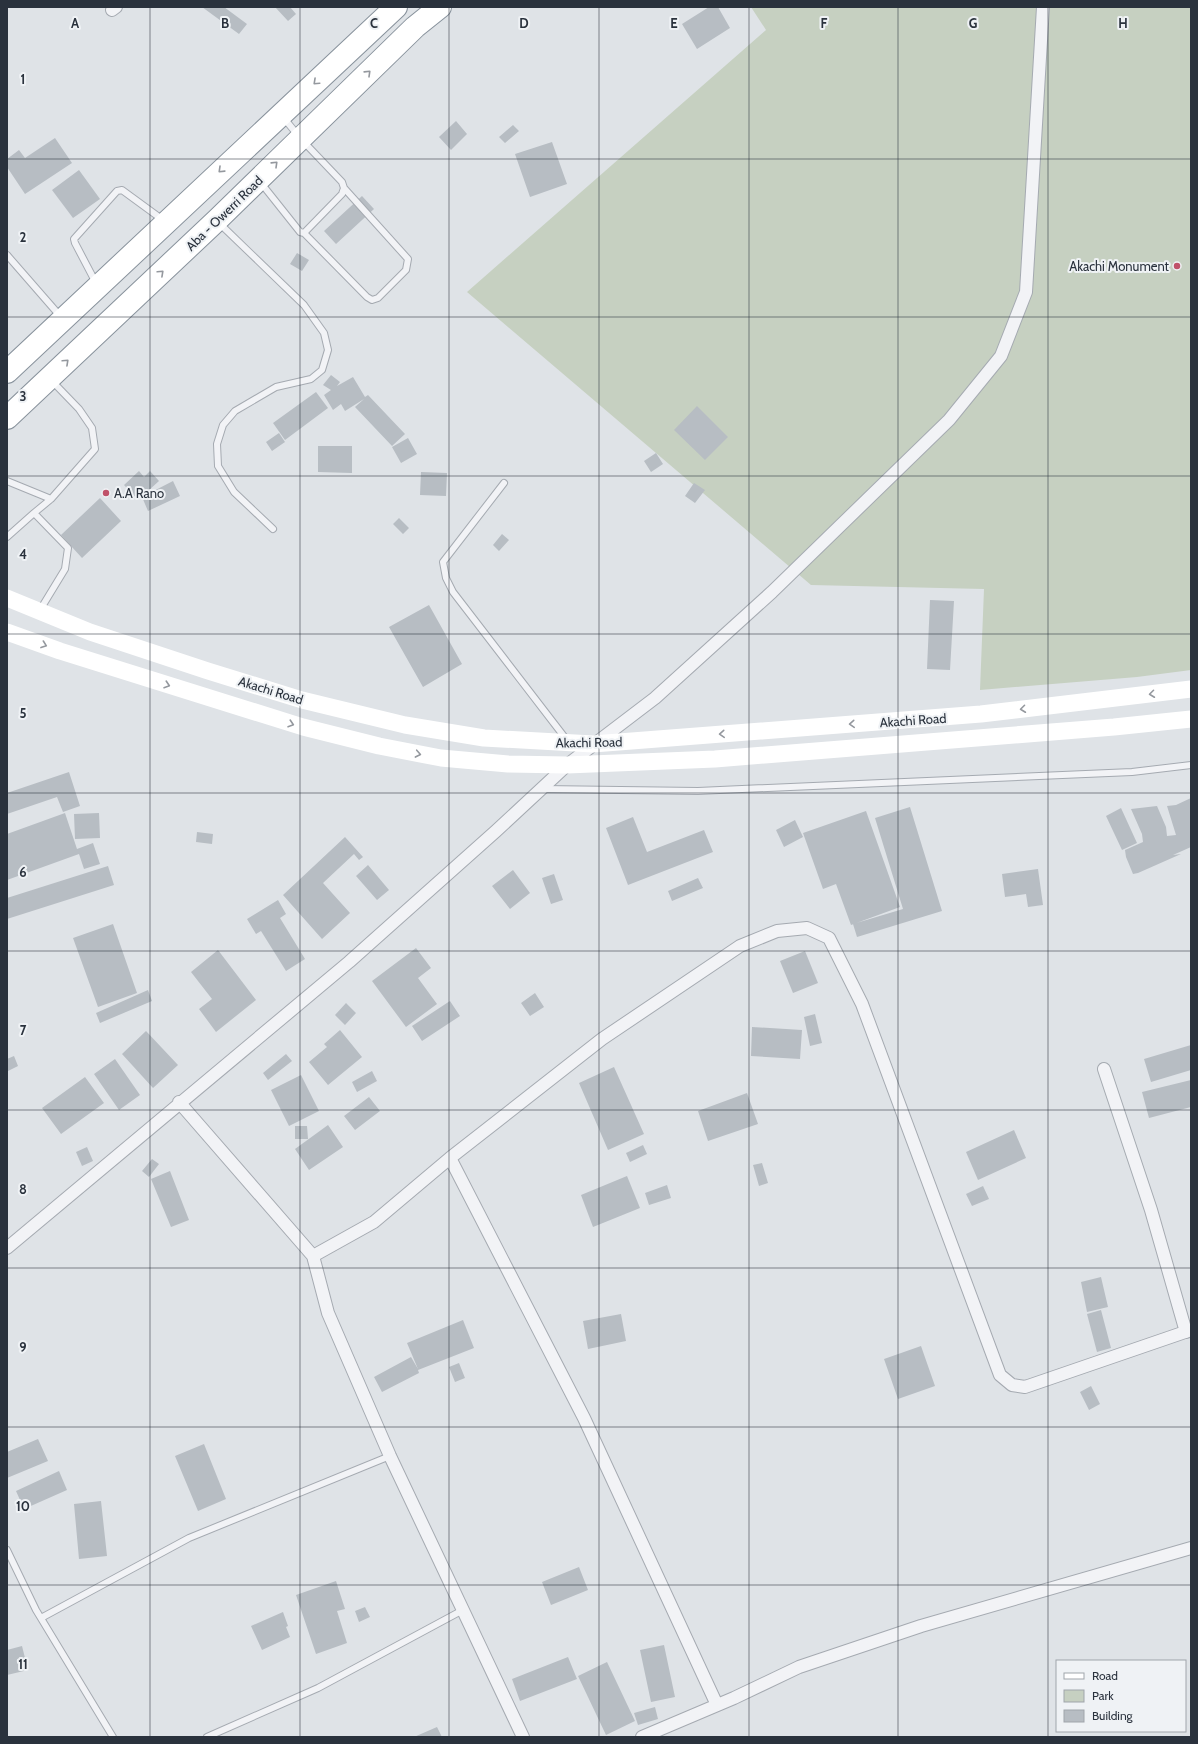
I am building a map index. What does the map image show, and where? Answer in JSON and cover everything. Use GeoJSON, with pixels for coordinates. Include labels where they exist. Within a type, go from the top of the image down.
{"type":"FeatureCollection","features":[{"type":"Feature","properties":{"kind":"highway"},"geometry":{"type":"LineString","coordinates":[[7,372],[396,7]]}},
{"type":"Feature","properties":{"kind":"highway","name":"Aba - Owerri Road"},"geometry":{"type":"LineString","coordinates":[[7,418],[217,220],[415,27],[440,7]]}},
{"type":"Feature","properties":{"kind":"main road","name":"Akachi Road"},"geometry":{"type":"LineString","coordinates":[[7,598],[90,632],[208,672],[302,700],[405,725],[484,738],[570,744],[593,744],[981,714],[1191,689]]}},
{"type":"Feature","properties":{"kind":"main road","name":"Akachi Road"},"geometry":{"type":"LineString","coordinates":[[7,632],[60,651],[303,727],[379,746],[441,758],[508,764],[567,765],[715,759],[1114,727],[1191,719]]}},
{"type":"Feature","properties":{"kind":"street"},"geometry":{"type":"LineString","coordinates":[[7,1248],[349,962],[567,765],[654,698],[772,592],[949,420],[1001,356],[1026,292],[1043,7]]}},
{"type":"Feature","properties":{"kind":"street"},"geometry":{"type":"LineString","coordinates":[[313,1256],[374,1222],[450,1158],[602,1039],[740,946],[777,931],[807,928],[829,938],[862,1004],[1000,1375],[1012,1385],[1024,1387],[1188,1331],[1151,1210],[1104,1069]]}},
{"type":"Feature","properties":{"kind":"street"},"geometry":{"type":"LineString","coordinates":[[180,1102],[313,1256],[328,1312],[390,1456],[524,1737]]}},
{"type":"Feature","properties":{"kind":"street"},"geometry":{"type":"LineString","coordinates":[[450,1158],[584,1418],[717,1705]]}},
{"type":"Feature","properties":{"kind":"street"},"geometry":{"type":"LineString","coordinates":[[642,1737],[717,1705],[799,1667],[914,1629],[1191,1548]]}},
{"type":"Feature","properties":{"kind":"lane"},"geometry":{"type":"LineString","coordinates":[[258,180],[300,232],[304,233],[367,298],[372,300],[378,298],[406,270],[408,259],[344,188],[342,182],[300,139],[281,115]]}},
{"type":"Feature","properties":{"kind":"lane"},"geometry":{"type":"LineString","coordinates":[[304,233],[342,194],[344,188]]}},
{"type":"Feature","properties":{"kind":"lane"},"geometry":{"type":"LineString","coordinates":[[98,286],[74,239],[117,191],[122,190],[166,222]]}},
{"type":"Feature","properties":{"kind":"lane"},"geometry":{"type":"LineString","coordinates":[[217,220],[304,305],[324,332],[327,344],[328,350],[322,370],[311,379],[276,387],[235,411],[223,425],[217,444],[218,466],[234,492],[273,529]]}},
{"type":"Feature","properties":{"kind":"lane"},"geometry":{"type":"LineString","coordinates":[[7,255],[63,319]]}},
{"type":"Feature","properties":{"kind":"lane"},"geometry":{"type":"LineString","coordinates":[[7,537],[51,499],[95,449],[92,428],[79,409],[49,378]]}},
{"type":"Feature","properties":{"kind":"lane"},"geometry":{"type":"LineString","coordinates":[[7,481],[51,499]]}},
{"type":"Feature","properties":{"kind":"lane"},"geometry":{"type":"LineString","coordinates":[[504,484],[443,562],[446,578],[453,592],[570,744]]}},
{"type":"Feature","properties":{"kind":"lane"},"geometry":{"type":"LineString","coordinates":[[34,513],[68,548],[65,569],[39,611]]}},
{"type":"Feature","properties":{"kind":"lane"},"geometry":{"type":"LineString","coordinates":[[542,789],[698,791],[1132,772],[1191,765]]}},
{"type":"Feature","properties":{"kind":"lane"},"geometry":{"type":"LineString","coordinates":[[41,1618],[189,1538],[390,1456]]}},
{"type":"Feature","properties":{"kind":"lane"},"geometry":{"type":"LineString","coordinates":[[7,1550],[41,1618],[113,1737]]}},
{"type":"Feature","properties":{"kind":"lane"},"geometry":{"type":"LineString","coordinates":[[207,1737],[318,1688],[464,1609]]}},
{"type":"Feature","properties":{"kind":"green space"},"geometry":{"type":"Polygon","coordinates":[[[751,7],[1191,7],[1191,670],[1137,677],[980,690],[984,589],[811,585],[467,292],[766,30],[751,7]]]}},
{"type":"Feature","properties":{"kind":"building"},"geometry":{"type":"Polygon","coordinates":[[[202,7],[224,7],[247,24],[239,34],[202,7]]]}},
{"type":"Feature","properties":{"kind":"building"},"geometry":{"type":"Polygon","coordinates":[[[275,7],[290,7],[296,14],[288,21],[275,7]]]}},
{"type":"Feature","properties":{"kind":"building"},"geometry":{"type":"Polygon","coordinates":[[[709,7],[718,7],[730,28],[697,49],[682,24],[709,7]]]}},
{"type":"Feature","properties":{"kind":"building"},"geometry":{"type":"Polygon","coordinates":[[[456,121],[467,134],[451,150],[439,137],[456,121]]]}},
{"type":"Feature","properties":{"kind":"building"},"geometry":{"type":"Polygon","coordinates":[[[513,125],[519,131],[505,143],[499,137],[513,125]]]}},
{"type":"Feature","properties":{"kind":"building"},"geometry":{"type":"Polygon","coordinates":[[[55,138],[72,163],[25,194],[7,167],[7,159],[19,150],[25,158],[55,138]]]}},
{"type":"Feature","properties":{"kind":"building"},"geometry":{"type":"Polygon","coordinates":[[[552,142],[567,184],[530,197],[515,154],[552,142]]]}},
{"type":"Feature","properties":{"kind":"building"},"geometry":{"type":"Polygon","coordinates":[[[79,170],[100,199],[73,218],[52,190],[79,170]]]}},
{"type":"Feature","properties":{"kind":"building"},"geometry":{"type":"Polygon","coordinates":[[[362,196],[374,209],[336,244],[324,231],[362,196]]]}},
{"type":"Feature","properties":{"kind":"building"},"geometry":{"type":"Polygon","coordinates":[[[297,253],[309,260],[302,271],[290,264],[297,253]]]}},
{"type":"Feature","properties":{"kind":"building"},"geometry":{"type":"Polygon","coordinates":[[[331,375],[340,382],[337,386],[353,377],[365,397],[368,395],[405,434],[392,446],[355,407],[364,399],[345,411],[341,404],[333,410],[324,395],[331,390],[323,385],[331,375]]]}},
{"type":"Feature","properties":{"kind":"building"},"geometry":{"type":"Polygon","coordinates":[[[316,392],[328,408],[285,440],[273,423],[316,392]]]}},
{"type":"Feature","properties":{"kind":"building"},"geometry":{"type":"Polygon","coordinates":[[[697,406],[728,437],[705,460],[674,430],[697,406]]]}},
{"type":"Feature","properties":{"kind":"building"},"geometry":{"type":"Polygon","coordinates":[[[279,433],[285,442],[272,451],[266,442],[279,433]]]}},
{"type":"Feature","properties":{"kind":"building"},"geometry":{"type":"Polygon","coordinates":[[[408,438],[417,454],[401,463],[392,447],[408,438]]]}},
{"type":"Feature","properties":{"kind":"building"},"geometry":{"type":"Polygon","coordinates":[[[318,446],[352,446],[352,473],[318,472],[318,446]]]}},
{"type":"Feature","properties":{"kind":"building"},"geometry":{"type":"Polygon","coordinates":[[[656,453],[663,464],[651,472],[644,461],[656,453]]]}},
{"type":"Feature","properties":{"kind":"building"},"geometry":{"type":"Polygon","coordinates":[[[139,471],[144,477],[150,471],[159,481],[138,500],[124,485],[139,471]]]}},
{"type":"Feature","properties":{"kind":"building"},"geometry":{"type":"Polygon","coordinates":[[[421,472],[447,473],[446,496],[420,495],[421,472]]]}},
{"type":"Feature","properties":{"kind":"building"},"geometry":{"type":"Polygon","coordinates":[[[173,481],[180,496],[148,511],[142,497],[173,481]]]}},
{"type":"Feature","properties":{"kind":"building"},"geometry":{"type":"Polygon","coordinates":[[[694,483],[705,490],[695,503],[685,496],[694,483]]]}},
{"type":"Feature","properties":{"kind":"building"},"geometry":{"type":"Polygon","coordinates":[[[100,498],[121,521],[82,558],[61,535],[100,498]]]}},
{"type":"Feature","properties":{"kind":"building"},"geometry":{"type":"Polygon","coordinates":[[[399,518],[409,528],[403,534],[393,524],[399,518]]]}},
{"type":"Feature","properties":{"kind":"building"},"geometry":{"type":"Polygon","coordinates":[[[502,534],[509,540],[499,551],[493,545],[502,534]]]}},
{"type":"Feature","properties":{"kind":"building"},"geometry":{"type":"Polygon","coordinates":[[[930,600],[954,601],[950,670],[927,669],[930,600]]]}},
{"type":"Feature","properties":{"kind":"building"},"geometry":{"type":"Polygon","coordinates":[[[429,605],[462,664],[423,687],[389,627],[429,605]]]}},
{"type":"Feature","properties":{"kind":"building"},"geometry":{"type":"Polygon","coordinates":[[[69,772],[80,806],[63,812],[57,797],[7,814],[7,793],[69,772]]]}},
{"type":"Feature","properties":{"kind":"building"},"geometry":{"type":"Polygon","coordinates":[[[1191,798],[1191,847],[1173,855],[1181,854],[1133,874],[1126,857],[1125,850],[1143,842],[1142,834],[1131,809],[1157,806],[1166,827],[1167,836],[1176,835],[1167,806],[1176,805],[1191,798]]]}},
{"type":"Feature","properties":{"kind":"building"},"geometry":{"type":"Polygon","coordinates":[[[910,807],[942,911],[857,937],[853,924],[903,909],[875,818],[910,807]]]}},
{"type":"Feature","properties":{"kind":"building"},"geometry":{"type":"Polygon","coordinates":[[[1121,808],[1137,843],[1122,850],[1106,816],[1121,808]]]}},
{"type":"Feature","properties":{"kind":"building"},"geometry":{"type":"Polygon","coordinates":[[[866,811],[900,907],[851,925],[836,884],[823,889],[803,833],[866,811]]]}},
{"type":"Feature","properties":{"kind":"building"},"geometry":{"type":"Polygon","coordinates":[[[65,813],[77,849],[93,843],[100,864],[84,869],[79,854],[7,880],[7,834],[65,813]]]}},
{"type":"Feature","properties":{"kind":"building"},"geometry":{"type":"Polygon","coordinates":[[[99,813],[100,838],[75,839],[74,814],[99,813]]]}},
{"type":"Feature","properties":{"kind":"building"},"geometry":{"type":"Polygon","coordinates":[[[633,817],[647,852],[704,830],[713,852],[628,885],[606,828],[633,817]]]}},
{"type":"Feature","properties":{"kind":"building"},"geometry":{"type":"Polygon","coordinates":[[[795,820],[803,837],[784,847],[776,830],[795,820]]]}},
{"type":"Feature","properties":{"kind":"building"},"geometry":{"type":"Polygon","coordinates":[[[197,832],[213,834],[212,844],[196,842],[197,832]]]}},
{"type":"Feature","properties":{"kind":"building"},"geometry":{"type":"Polygon","coordinates":[[[345,837],[363,857],[359,860],[354,854],[323,883],[350,913],[322,939],[283,895],[345,837]]]}},
{"type":"Feature","properties":{"kind":"building"},"geometry":{"type":"Polygon","coordinates":[[[368,865],[389,890],[377,900],[356,876],[368,865]]]}},
{"type":"Feature","properties":{"kind":"building"},"geometry":{"type":"Polygon","coordinates":[[[108,866],[114,885],[7,919],[7,898],[108,866]]]}},
{"type":"Feature","properties":{"kind":"building"},"geometry":{"type":"Polygon","coordinates":[[[1038,869],[1043,905],[1028,907],[1026,894],[1005,897],[1002,874],[1038,869]]]}},
{"type":"Feature","properties":{"kind":"building"},"geometry":{"type":"Polygon","coordinates":[[[513,870],[530,893],[510,909],[492,886],[513,870]]]}},
{"type":"Feature","properties":{"kind":"building"},"geometry":{"type":"Polygon","coordinates":[[[554,874],[563,900],[551,904],[542,878],[554,874]]]}},
{"type":"Feature","properties":{"kind":"building"},"geometry":{"type":"Polygon","coordinates":[[[698,878],[703,888],[672,901],[668,891],[698,878]]]}},
{"type":"Feature","properties":{"kind":"building"},"geometry":{"type":"Polygon","coordinates":[[[278,900],[286,914],[280,918],[305,959],[286,971],[261,931],[256,934],[247,919],[278,900]]]}},
{"type":"Feature","properties":{"kind":"building"},"geometry":{"type":"Polygon","coordinates":[[[113,924],[137,993],[98,1007],[73,938],[113,924]]]}},
{"type":"Feature","properties":{"kind":"building"},"geometry":{"type":"Polygon","coordinates":[[[416,948],[431,968],[418,978],[437,1004],[406,1027],[372,981],[416,948]]]}},
{"type":"Feature","properties":{"kind":"building"},"geometry":{"type":"Polygon","coordinates":[[[218,950],[256,1000],[216,1032],[199,1009],[212,999],[191,972],[218,950]]]}},
{"type":"Feature","properties":{"kind":"building"},"geometry":{"type":"Polygon","coordinates":[[[805,951],[818,983],[793,993],[780,961],[805,951]]]}},
{"type":"Feature","properties":{"kind":"building"},"geometry":{"type":"Polygon","coordinates":[[[148,990],[152,1001],[100,1023],[96,1013],[148,990]]]}},
{"type":"Feature","properties":{"kind":"building"},"geometry":{"type":"Polygon","coordinates":[[[535,993],[544,1007],[530,1016],[521,1003],[535,993]]]}},
{"type":"Feature","properties":{"kind":"building"},"geometry":{"type":"Polygon","coordinates":[[[450,1001],[460,1016],[422,1041],[412,1026],[450,1001]]]}},
{"type":"Feature","properties":{"kind":"building"},"geometry":{"type":"Polygon","coordinates":[[[346,1003],[356,1013],[345,1025],[335,1015],[346,1003]]]}},
{"type":"Feature","properties":{"kind":"building"},"geometry":{"type":"Polygon","coordinates":[[[815,1014],[822,1043],[810,1046],[804,1017],[815,1014]]]}},
{"type":"Feature","properties":{"kind":"building"},"geometry":{"type":"Polygon","coordinates":[[[752,1027],[802,1030],[800,1059],[751,1056],[752,1027]]]}},
{"type":"Feature","properties":{"kind":"building"},"geometry":{"type":"Polygon","coordinates":[[[340,1030],[362,1057],[328,1085],[309,1062],[327,1047],[324,1044],[340,1030]]]}},
{"type":"Feature","properties":{"kind":"building"},"geometry":{"type":"Polygon","coordinates":[[[146,1031],[178,1065],[153,1088],[122,1054],[146,1031]]]}},
{"type":"Feature","properties":{"kind":"building"},"geometry":{"type":"Polygon","coordinates":[[[1191,1045],[1191,1070],[1151,1082],[1144,1059],[1191,1045]]]}},
{"type":"Feature","properties":{"kind":"building"},"geometry":{"type":"Polygon","coordinates":[[[286,1054],[292,1061],[268,1080],[263,1073],[286,1054]]]}},
{"type":"Feature","properties":{"kind":"building"},"geometry":{"type":"Polygon","coordinates":[[[14,1056],[18,1066],[8,1071],[7,1059],[14,1056]]]}},
{"type":"Feature","properties":{"kind":"building"},"geometry":{"type":"Polygon","coordinates":[[[115,1059],[140,1095],[119,1110],[94,1074],[115,1059]]]}},
{"type":"Feature","properties":{"kind":"building"},"geometry":{"type":"Polygon","coordinates":[[[614,1067],[644,1134],[608,1150],[579,1083],[614,1067]]]}},
{"type":"Feature","properties":{"kind":"building"},"geometry":{"type":"Polygon","coordinates":[[[372,1071],[377,1081],[357,1092],[352,1082],[372,1071]]]}},
{"type":"Feature","properties":{"kind":"building"},"geometry":{"type":"Polygon","coordinates":[[[301,1075],[319,1111],[289,1126],[271,1090],[301,1075]]]}},
{"type":"Feature","properties":{"kind":"building"},"geometry":{"type":"Polygon","coordinates":[[[85,1077],[104,1103],[61,1134],[42,1108],[85,1077]]]}},
{"type":"Feature","properties":{"kind":"building"},"geometry":{"type":"Polygon","coordinates":[[[1191,1080],[1191,1107],[1149,1118],[1142,1092],[1191,1080]]]}},
{"type":"Feature","properties":{"kind":"building"},"geometry":{"type":"Polygon","coordinates":[[[747,1093],[758,1124],[708,1141],[698,1111],[747,1093]]]}},
{"type":"Feature","properties":{"kind":"building"},"geometry":{"type":"Polygon","coordinates":[[[369,1097],[380,1111],[355,1130],[344,1116],[369,1097]]]}},
{"type":"Feature","properties":{"kind":"building"},"geometry":{"type":"Polygon","coordinates":[[[328,1125],[343,1147],[309,1170],[295,1149],[328,1125]]]}},
{"type":"Feature","properties":{"kind":"building"},"geometry":{"type":"Polygon","coordinates":[[[295,1126],[307,1126],[308,1139],[295,1139],[295,1126]]]}},
{"type":"Feature","properties":{"kind":"building"},"geometry":{"type":"Polygon","coordinates":[[[1014,1130],[1026,1158],[978,1180],[966,1152],[1014,1130]]]}},
{"type":"Feature","properties":{"kind":"building"},"geometry":{"type":"Polygon","coordinates":[[[643,1145],[647,1154],[630,1162],[626,1153],[643,1145]]]}},
{"type":"Feature","properties":{"kind":"building"},"geometry":{"type":"Polygon","coordinates":[[[87,1147],[93,1161],[82,1166],[76,1152],[87,1147]]]}},
{"type":"Feature","properties":{"kind":"building"},"geometry":{"type":"Polygon","coordinates":[[[152,1159],[159,1164],[149,1177],[142,1171],[152,1159]]]}},
{"type":"Feature","properties":{"kind":"building"},"geometry":{"type":"Polygon","coordinates":[[[762,1163],[768,1183],[759,1186],[753,1165],[762,1163]]]}},
{"type":"Feature","properties":{"kind":"building"},"geometry":{"type":"Polygon","coordinates":[[[170,1171],[189,1220],[171,1227],[151,1179],[170,1171]]]}},
{"type":"Feature","properties":{"kind":"building"},"geometry":{"type":"Polygon","coordinates":[[[627,1176],[640,1208],[593,1227],[581,1195],[627,1176]]]}},
{"type":"Feature","properties":{"kind":"building"},"geometry":{"type":"Polygon","coordinates":[[[667,1185],[671,1198],[649,1205],[645,1193],[667,1185]]]}},
{"type":"Feature","properties":{"kind":"building"},"geometry":{"type":"Polygon","coordinates":[[[983,1186],[989,1199],[972,1206],[966,1194],[983,1186]]]}},
{"type":"Feature","properties":{"kind":"building"},"geometry":{"type":"Polygon","coordinates":[[[1101,1277],[1108,1307],[1087,1312],[1081,1282],[1101,1277]]]}},
{"type":"Feature","properties":{"kind":"building"},"geometry":{"type":"Polygon","coordinates":[[[1101,1310],[1111,1348],[1097,1352],[1087,1314],[1101,1310]]]}},
{"type":"Feature","properties":{"kind":"building"},"geometry":{"type":"Polygon","coordinates":[[[621,1314],[626,1341],[588,1349],[583,1321],[621,1314]]]}},
{"type":"Feature","properties":{"kind":"building"},"geometry":{"type":"Polygon","coordinates":[[[463,1320],[474,1348],[418,1370],[419,1373],[382,1392],[374,1377],[411,1357],[418,1369],[407,1343],[463,1320]]]}},
{"type":"Feature","properties":{"kind":"building"},"geometry":{"type":"Polygon","coordinates":[[[921,1346],[935,1386],[898,1399],[884,1359],[921,1346]]]}},
{"type":"Feature","properties":{"kind":"building"},"geometry":{"type":"Polygon","coordinates":[[[459,1363],[465,1378],[455,1382],[449,1367],[459,1363]]]}},
{"type":"Feature","properties":{"kind":"building"},"geometry":{"type":"Polygon","coordinates":[[[1091,1386],[1100,1404],[1089,1410],[1080,1392],[1091,1386]]]}},
{"type":"Feature","properties":{"kind":"building"},"geometry":{"type":"Polygon","coordinates":[[[38,1439],[48,1461],[7,1478],[7,1452],[38,1439]]]}},
{"type":"Feature","properties":{"kind":"building"},"geometry":{"type":"Polygon","coordinates":[[[204,1444],[226,1499],[198,1511],[175,1456],[204,1444]]]}},
{"type":"Feature","properties":{"kind":"building"},"geometry":{"type":"Polygon","coordinates":[[[59,1471],[67,1490],[24,1509],[16,1491],[59,1471]]]}},
{"type":"Feature","properties":{"kind":"building"},"geometry":{"type":"Polygon","coordinates":[[[101,1501],[107,1556],[79,1559],[74,1504],[101,1501]]]}},
{"type":"Feature","properties":{"kind":"building"},"geometry":{"type":"Polygon","coordinates":[[[579,1567],[588,1590],[551,1605],[542,1582],[579,1567]]]}},
{"type":"Feature","properties":{"kind":"building"},"geometry":{"type":"Polygon","coordinates":[[[336,1581],[345,1609],[337,1611],[347,1643],[316,1654],[296,1595],[336,1581]]]}},
{"type":"Feature","properties":{"kind":"building"},"geometry":{"type":"Polygon","coordinates":[[[365,1607],[370,1617],[359,1622],[355,1611],[365,1607]]]}},
{"type":"Feature","properties":{"kind":"building"},"geometry":{"type":"Polygon","coordinates":[[[283,1612],[290,1637],[262,1650],[251,1626],[283,1612]]]}},
{"type":"Feature","properties":{"kind":"building"},"geometry":{"type":"Polygon","coordinates":[[[664,1645],[675,1697],[651,1702],[640,1650],[664,1645]]]}},
{"type":"Feature","properties":{"kind":"building"},"geometry":{"type":"Polygon","coordinates":[[[22,1646],[28,1670],[7,1675],[7,1650],[22,1646]]]}},
{"type":"Feature","properties":{"kind":"building"},"geometry":{"type":"Polygon","coordinates":[[[568,1657],[577,1679],[520,1701],[512,1679],[568,1657]]]}},
{"type":"Feature","properties":{"kind":"building"},"geometry":{"type":"Polygon","coordinates":[[[607,1662],[635,1721],[606,1735],[578,1676],[607,1662]]]}},
{"type":"Feature","properties":{"kind":"building"},"geometry":{"type":"Polygon","coordinates":[[[655,1707],[658,1719],[638,1725],[634,1713],[655,1707]]]}},
{"type":"Feature","properties":{"kind":"building"},"geometry":{"type":"Polygon","coordinates":[[[437,1727],[442,1737],[414,1737],[437,1727]]]}},
{"type":"Feature","properties":{"kind":"place","name":"Akachi Monument"},"geometry":{"type":"Point","coordinates":[1177,266]}},
{"type":"Feature","properties":{"kind":"place","name":"A.A Rano"},"geometry":{"type":"Point","coordinates":[106,493]}}]}
